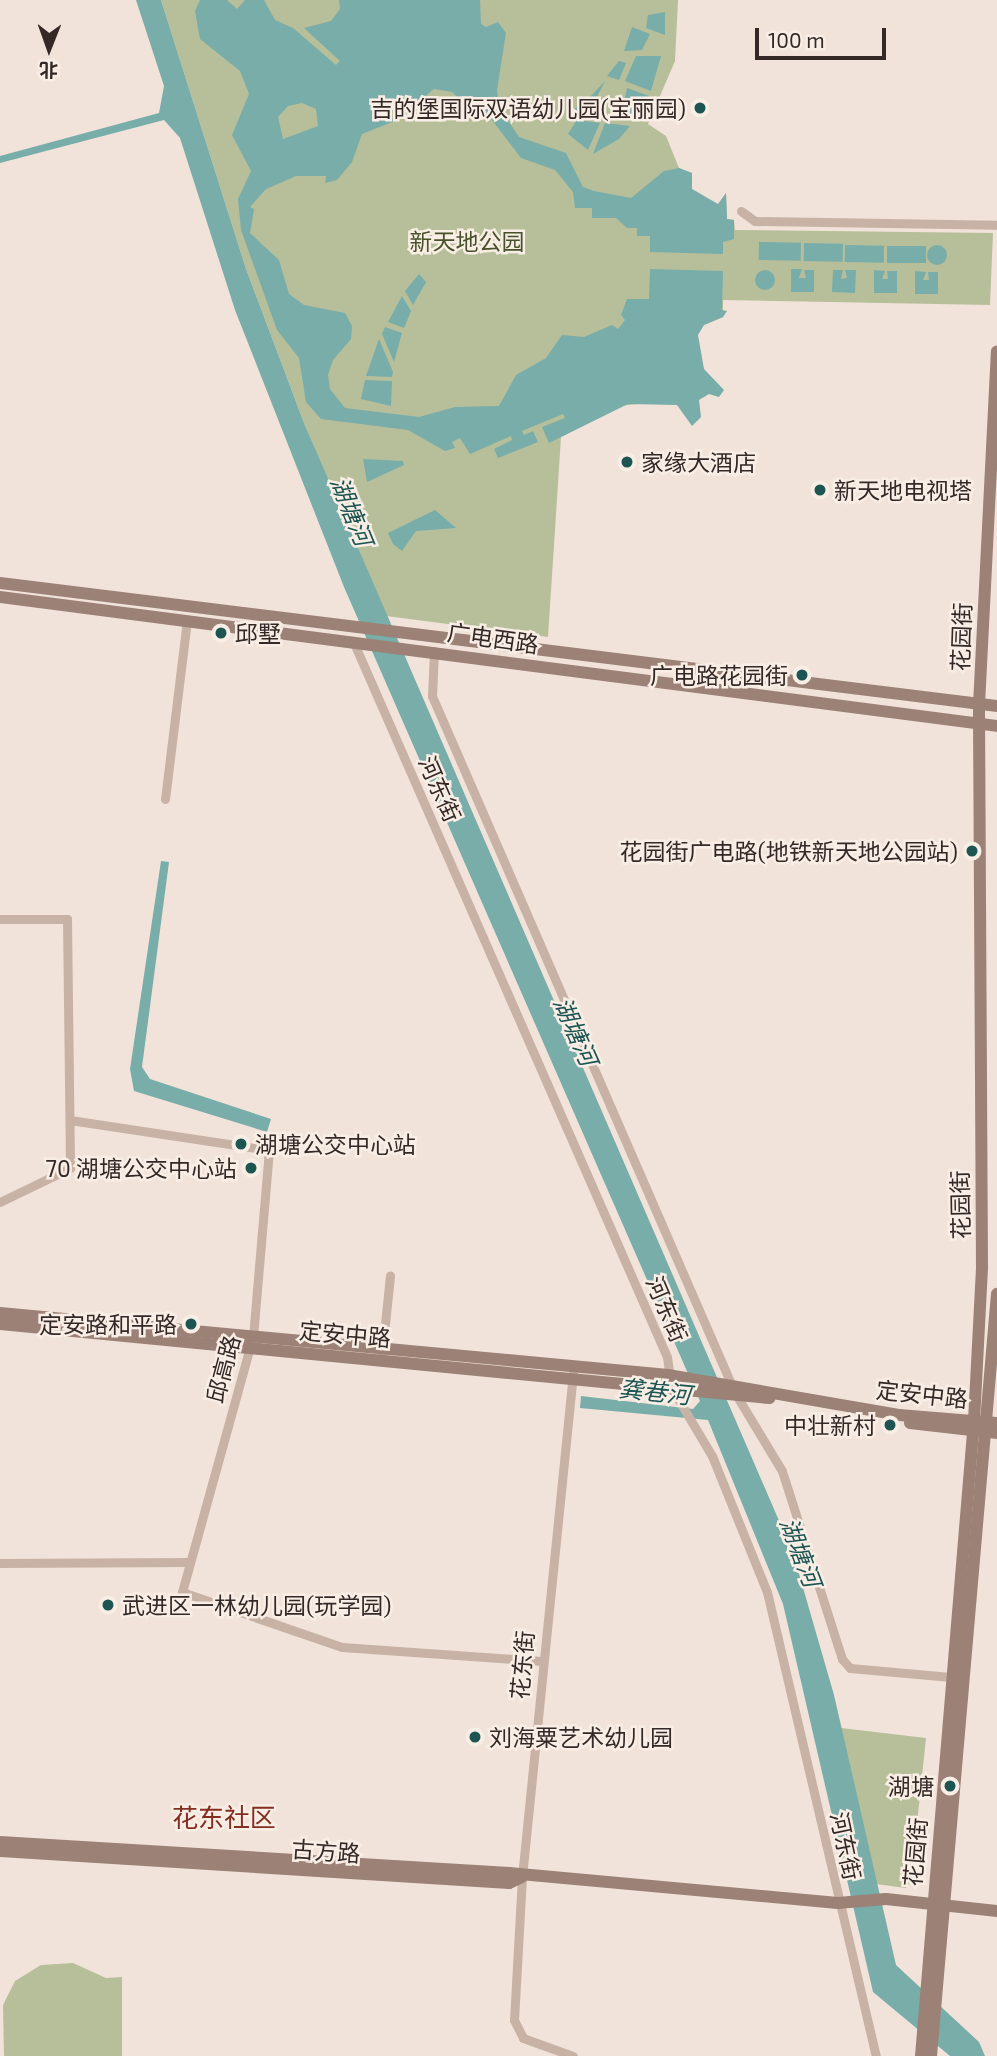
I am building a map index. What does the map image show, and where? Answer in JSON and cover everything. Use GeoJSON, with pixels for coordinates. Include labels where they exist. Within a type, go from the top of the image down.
{"type":"FeatureCollection","features":[{"type":"Feature","properties":{"kind":"main road","name":"花园街"},"geometry":{"type":"LineString","coordinates":[[926,2054],[951,1677],[986,1427],[982,1266],[979,705],[997,351]]}},
{"type":"Feature","properties":{"kind":"main road","name":"广电西路"},"geometry":{"type":"LineString","coordinates":[[0,583],[997,706]]}},
{"type":"Feature","properties":{"kind":"main road","name":"广电西路"},"geometry":{"type":"LineString","coordinates":[[0,597],[434,651],[997,726]]}},
{"type":"Feature","properties":{"kind":"main road","name":"花园街"},"geometry":{"type":"LineString","coordinates":[[937,1904],[997,1294]]}},
{"type":"Feature","properties":{"kind":"main road","name":"定安中路"},"geometry":{"type":"LineString","coordinates":[[0,1313],[677,1385],[728,1387],[986,1427]]}},
{"type":"Feature","properties":{"kind":"main road","name":"定安中路"},"geometry":{"type":"LineString","coordinates":[[0,1324],[251,1341]]}},
{"type":"Feature","properties":{"kind":"main road","name":"古方路"},"geometry":{"type":"LineString","coordinates":[[0,1842],[844,1901],[886,1899],[996,1910]]}},
{"type":"Feature","properties":{"kind":"main road","name":"古方路"},"geometry":{"type":"LineString","coordinates":[[0,1852],[509,1883],[522,1877]]}},
{"type":"Feature","properties":{"kind":"street"},"geometry":{"type":"LineString","coordinates":[[741,211],[755,221],[997,225]]}},
{"type":"Feature","properties":{"kind":"street"},"geometry":{"type":"LineString","coordinates":[[165,799],[187,621]]}},
{"type":"Feature","properties":{"kind":"street","name":"河东街"},"geometry":{"type":"LineString","coordinates":[[359,642],[667,1357],[692,1423],[712,1456],[767,1592],[844,1901],[876,2056]]}},
{"type":"Feature","properties":{"kind":"street"},"geometry":{"type":"LineString","coordinates":[[434,651],[432,695],[728,1387],[782,1471],[842,1659],[850,1668],[951,1677]]}},
{"type":"Feature","properties":{"kind":"street"},"geometry":{"type":"LineString","coordinates":[[0,919],[67,919],[71,1168],[0,1202]]}},
{"type":"Feature","properties":{"kind":"street","name":"邱高路"},"geometry":{"type":"LineString","coordinates":[[70,1120],[269,1150],[251,1341],[182,1592],[342,1647],[542,1661]]}},
{"type":"Feature","properties":{"kind":"street"},"geometry":{"type":"LineString","coordinates":[[382,1354],[390,1275]]}},
{"type":"Feature","properties":{"kind":"street","name":"花东街"},"geometry":{"type":"LineString","coordinates":[[573,1372],[522,1877],[514,2020],[523,2038],[573,2056]]}},
{"type":"Feature","properties":{"kind":"street"},"geometry":{"type":"LineString","coordinates":[[0,1563],[190,1562]]}},
{"type":"Feature","properties":{"kind":"green space","name":"新天地公园"},"geometry":{"type":"Polygon","coordinates":[[[161,0],[678,0],[675,61],[648,124],[666,136],[679,168],[692,173],[692,189],[718,205],[726,193],[727,219],[734,220],[735,230],[993,233],[990,305],[723,300],[723,317],[704,325],[638,404],[619,406],[561,437],[548,637],[386,616],[304,423],[246,269],[161,0]]]}},
{"type":"Feature","properties":{"kind":"green space"},"geometry":{"type":"Polygon","coordinates":[[[841,1728],[926,1738],[911,1881],[906,1888],[876,1884],[841,1728]]]}},
{"type":"Feature","properties":{"kind":"green space"},"geometry":{"type":"Polygon","coordinates":[[[73,1963],[106,1978],[122,1977],[122,2056],[4,2056],[3,2005],[15,1981],[41,1965],[73,1963]]]}},
{"type":"Feature","properties":{"kind":"water"},"geometry":{"type":"Polygon","coordinates":[[[136,0],[161,0],[246,269],[304,423],[793,1553],[834,1695],[896,1965],[979,2042],[985,2056],[950,2056],[873,1992],[783,1604],[708,1420],[580,1408],[581,1396],[693,1409],[700,1401],[344,587],[235,310],[180,138],[164,120],[0,163],[0,156],[159,113],[164,86],[136,0]]]}},
{"type":"Feature","properties":{"kind":"water"},"geometry":{"type":"Polygon","coordinates":[[[200,0],[227,0],[237,9],[245,0],[264,0],[275,20],[293,28],[336,65],[340,61],[304,28],[331,21],[340,9],[339,0],[480,0],[481,24],[486,27],[498,22],[506,33],[497,90],[499,107],[519,137],[566,153],[583,187],[594,191],[631,198],[664,171],[679,168],[692,173],[692,189],[718,204],[726,193],[727,219],[734,220],[734,239],[723,242],[723,254],[650,252],[650,236],[637,236],[637,228],[627,228],[616,218],[592,218],[592,208],[575,208],[573,192],[555,170],[521,158],[492,120],[475,113],[452,92],[434,89],[400,117],[391,110],[388,115],[395,121],[362,134],[352,162],[337,180],[325,183],[326,176],[296,176],[266,189],[250,207],[254,209],[250,233],[279,260],[289,294],[304,305],[345,313],[352,326],[351,339],[333,360],[328,375],[330,389],[345,408],[419,417],[455,407],[499,406],[516,375],[546,358],[562,335],[584,337],[612,325],[618,329],[625,320],[621,315],[627,299],[649,299],[650,269],[723,271],[722,310],[727,311],[723,317],[704,325],[698,335],[704,369],[724,390],[719,397],[709,394],[699,400],[701,417],[692,426],[677,405],[628,404],[549,443],[542,427],[565,418],[563,414],[522,431],[524,435],[533,431],[538,442],[498,458],[494,449],[512,440],[511,436],[470,454],[460,438],[452,442],[455,448],[445,451],[408,430],[321,419],[306,402],[299,358],[277,330],[241,230],[238,199],[251,171],[232,135],[249,94],[240,71],[200,39],[195,11],[200,0]],[[302,103],[288,106],[278,117],[283,139],[318,126],[316,109],[302,103]]]}},
{"type":"Feature","properties":{"kind":"water"},"geometry":{"type":"Polygon","coordinates":[[[665,12],[665,35],[646,28],[648,15],[665,12]]]}},
{"type":"Feature","properties":{"kind":"water"},"geometry":{"type":"Polygon","coordinates":[[[632,27],[650,34],[642,50],[624,51],[632,27]]]}},
{"type":"Feature","properties":{"kind":"water"},"geometry":{"type":"Polygon","coordinates":[[[636,56],[661,56],[651,91],[625,81],[636,56]]]}},
{"type":"Feature","properties":{"kind":"water"},"geometry":{"type":"Polygon","coordinates":[[[619,61],[626,63],[619,80],[607,76],[619,61]]]}},
{"type":"Feature","properties":{"kind":"water"},"geometry":{"type":"Polygon","coordinates":[[[605,81],[588,115],[569,113],[590,97],[605,81]]]}},
{"type":"Feature","properties":{"kind":"water"},"geometry":{"type":"Polygon","coordinates":[[[627,88],[649,96],[635,121],[621,119],[627,88]]]}},
{"type":"Feature","properties":{"kind":"water"},"geometry":{"type":"Polygon","coordinates":[[[577,120],[600,123],[588,150],[568,134],[577,120]]]}},
{"type":"Feature","properties":{"kind":"water"},"geometry":{"type":"Polygon","coordinates":[[[605,123],[630,126],[619,139],[593,154],[605,123]]]}},
{"type":"Feature","properties":{"kind":"water"},"geometry":{"type":"Polygon","coordinates":[[[759,242],[801,243],[801,261],[759,260],[759,242]]]}},
{"type":"Feature","properties":{"kind":"water"},"geometry":{"type":"Polygon","coordinates":[[[804,243],[843,244],[843,262],[804,261],[804,243]]]}},
{"type":"Feature","properties":{"kind":"water"},"geometry":{"type":"Polygon","coordinates":[[[845,245],[884,246],[884,263],[845,262],[845,245]]]}},
{"type":"Feature","properties":{"kind":"water"},"geometry":{"type":"Polygon","coordinates":[[[937,245],[944,248],[947,255],[944,262],[937,265],[930,262],[927,255],[930,248],[937,245]]]}},
{"type":"Feature","properties":{"kind":"water"},"geometry":{"type":"Polygon","coordinates":[[[887,246],[926,246],[926,263],[887,263],[887,246]]]}},
{"type":"Feature","properties":{"kind":"water"},"geometry":{"type":"Polygon","coordinates":[[[791,269],[802,269],[799,278],[806,278],[804,270],[814,270],[814,292],[791,292],[791,269]]]}},
{"type":"Feature","properties":{"kind":"water"},"geometry":{"type":"Polygon","coordinates":[[[765,270],[772,273],[775,280],[772,287],[765,290],[758,287],[755,280],[758,273],[765,270]]]}},
{"type":"Feature","properties":{"kind":"water"},"geometry":{"type":"Polygon","coordinates":[[[833,270],[843,270],[841,279],[847,278],[845,270],[856,270],[855,293],[832,292],[833,270]]]}},
{"type":"Feature","properties":{"kind":"water"},"geometry":{"type":"Polygon","coordinates":[[[874,270],[885,271],[882,279],[888,279],[887,271],[897,271],[897,293],[874,293],[874,270]]]}},
{"type":"Feature","properties":{"kind":"water"},"geometry":{"type":"Polygon","coordinates":[[[915,271],[926,272],[923,280],[929,280],[928,272],[938,272],[938,294],[915,294],[915,271]]]}},
{"type":"Feature","properties":{"kind":"water"},"geometry":{"type":"Polygon","coordinates":[[[419,274],[426,282],[413,305],[405,291],[419,274]]]}},
{"type":"Feature","properties":{"kind":"water"},"geometry":{"type":"Polygon","coordinates":[[[402,296],[411,311],[404,328],[388,322],[402,296]]]}},
{"type":"Feature","properties":{"kind":"water"},"geometry":{"type":"Polygon","coordinates":[[[385,327],[402,333],[394,362],[382,334],[385,327]]]}},
{"type":"Feature","properties":{"kind":"water"},"geometry":{"type":"Polygon","coordinates":[[[379,339],[393,372],[392,377],[366,376],[379,339]]]}},
{"type":"Feature","properties":{"kind":"water"},"geometry":{"type":"Polygon","coordinates":[[[365,380],[392,381],[391,406],[361,399],[365,380]]]}},
{"type":"Feature","properties":{"kind":"water"},"geometry":{"type":"Polygon","coordinates":[[[363,459],[403,461],[404,465],[367,482],[363,459]]]}},
{"type":"Feature","properties":{"kind":"water"},"geometry":{"type":"Polygon","coordinates":[[[435,510],[456,528],[416,531],[402,551],[393,544],[388,533],[435,510]]]}},
{"type":"Feature","properties":{"kind":"water"},"geometry":{"type":"Polygon","coordinates":[[[161,861],[169,862],[142,1067],[150,1079],[271,1119],[267,1132],[134,1091],[130,1069],[161,861]]]}},
{"type":"Feature","properties":{"kind":"place","name":"吉的堡国际双语幼儿园(宝丽园)"},"geometry":{"type":"Point","coordinates":[700,108]}},
{"type":"Feature","properties":{"kind":"place","name":"家缘大酒店"},"geometry":{"type":"Point","coordinates":[627,462]}},
{"type":"Feature","properties":{"kind":"place","name":"新天地电视塔"},"geometry":{"type":"Point","coordinates":[820,490]}},
{"type":"Feature","properties":{"kind":"place","name":"邱墅"},"geometry":{"type":"Point","coordinates":[221,633]}},
{"type":"Feature","properties":{"kind":"place","name":"广电路花园街"},"geometry":{"type":"Point","coordinates":[802,675]}},
{"type":"Feature","properties":{"kind":"place","name":"花园街广电路(地铁新天地公园站)"},"geometry":{"type":"Point","coordinates":[972,851]}},
{"type":"Feature","properties":{"kind":"place","name":"湖塘公交中心站"},"geometry":{"type":"Point","coordinates":[241,1144]}},
{"type":"Feature","properties":{"kind":"place","name":"70 湖塘公交中心站"},"geometry":{"type":"Point","coordinates":[251,1168]}},
{"type":"Feature","properties":{"kind":"place","name":"定安路和平路"},"geometry":{"type":"Point","coordinates":[191,1324]}},
{"type":"Feature","properties":{"kind":"place","name":"中壮新村"},"geometry":{"type":"Point","coordinates":[890,1425]}},
{"type":"Feature","properties":{"kind":"place","name":"武进区一林幼儿园(玩学园)"},"geometry":{"type":"Point","coordinates":[108,1605]}},
{"type":"Feature","properties":{"kind":"place","name":"刘海粟艺术幼儿园"},"geometry":{"type":"Point","coordinates":[475,1737]}},
{"type":"Feature","properties":{"kind":"place","name":"湖塘"},"geometry":{"type":"Point","coordinates":[950,1786]}},
{"type":"Feature","properties":{"kind":"district","name":"花东社区"},"geometry":{"type":"Point","coordinates":[224,1817]}},
{"type":"Feature","properties":{"kind":"water label","name":"湖塘河"},"geometry":{"type":"Point","coordinates":[352,511]}},
{"type":"Feature","properties":{"kind":"water label","name":"湖塘河"},"geometry":{"type":"Point","coordinates":[576,1031]}},
{"type":"Feature","properties":{"kind":"water label","name":"龚巷河"},"geometry":{"type":"Point","coordinates":[655,1391]}},
{"type":"Feature","properties":{"kind":"water label","name":"湖塘河"},"geometry":{"type":"Point","coordinates":[801,1552]}}]}
